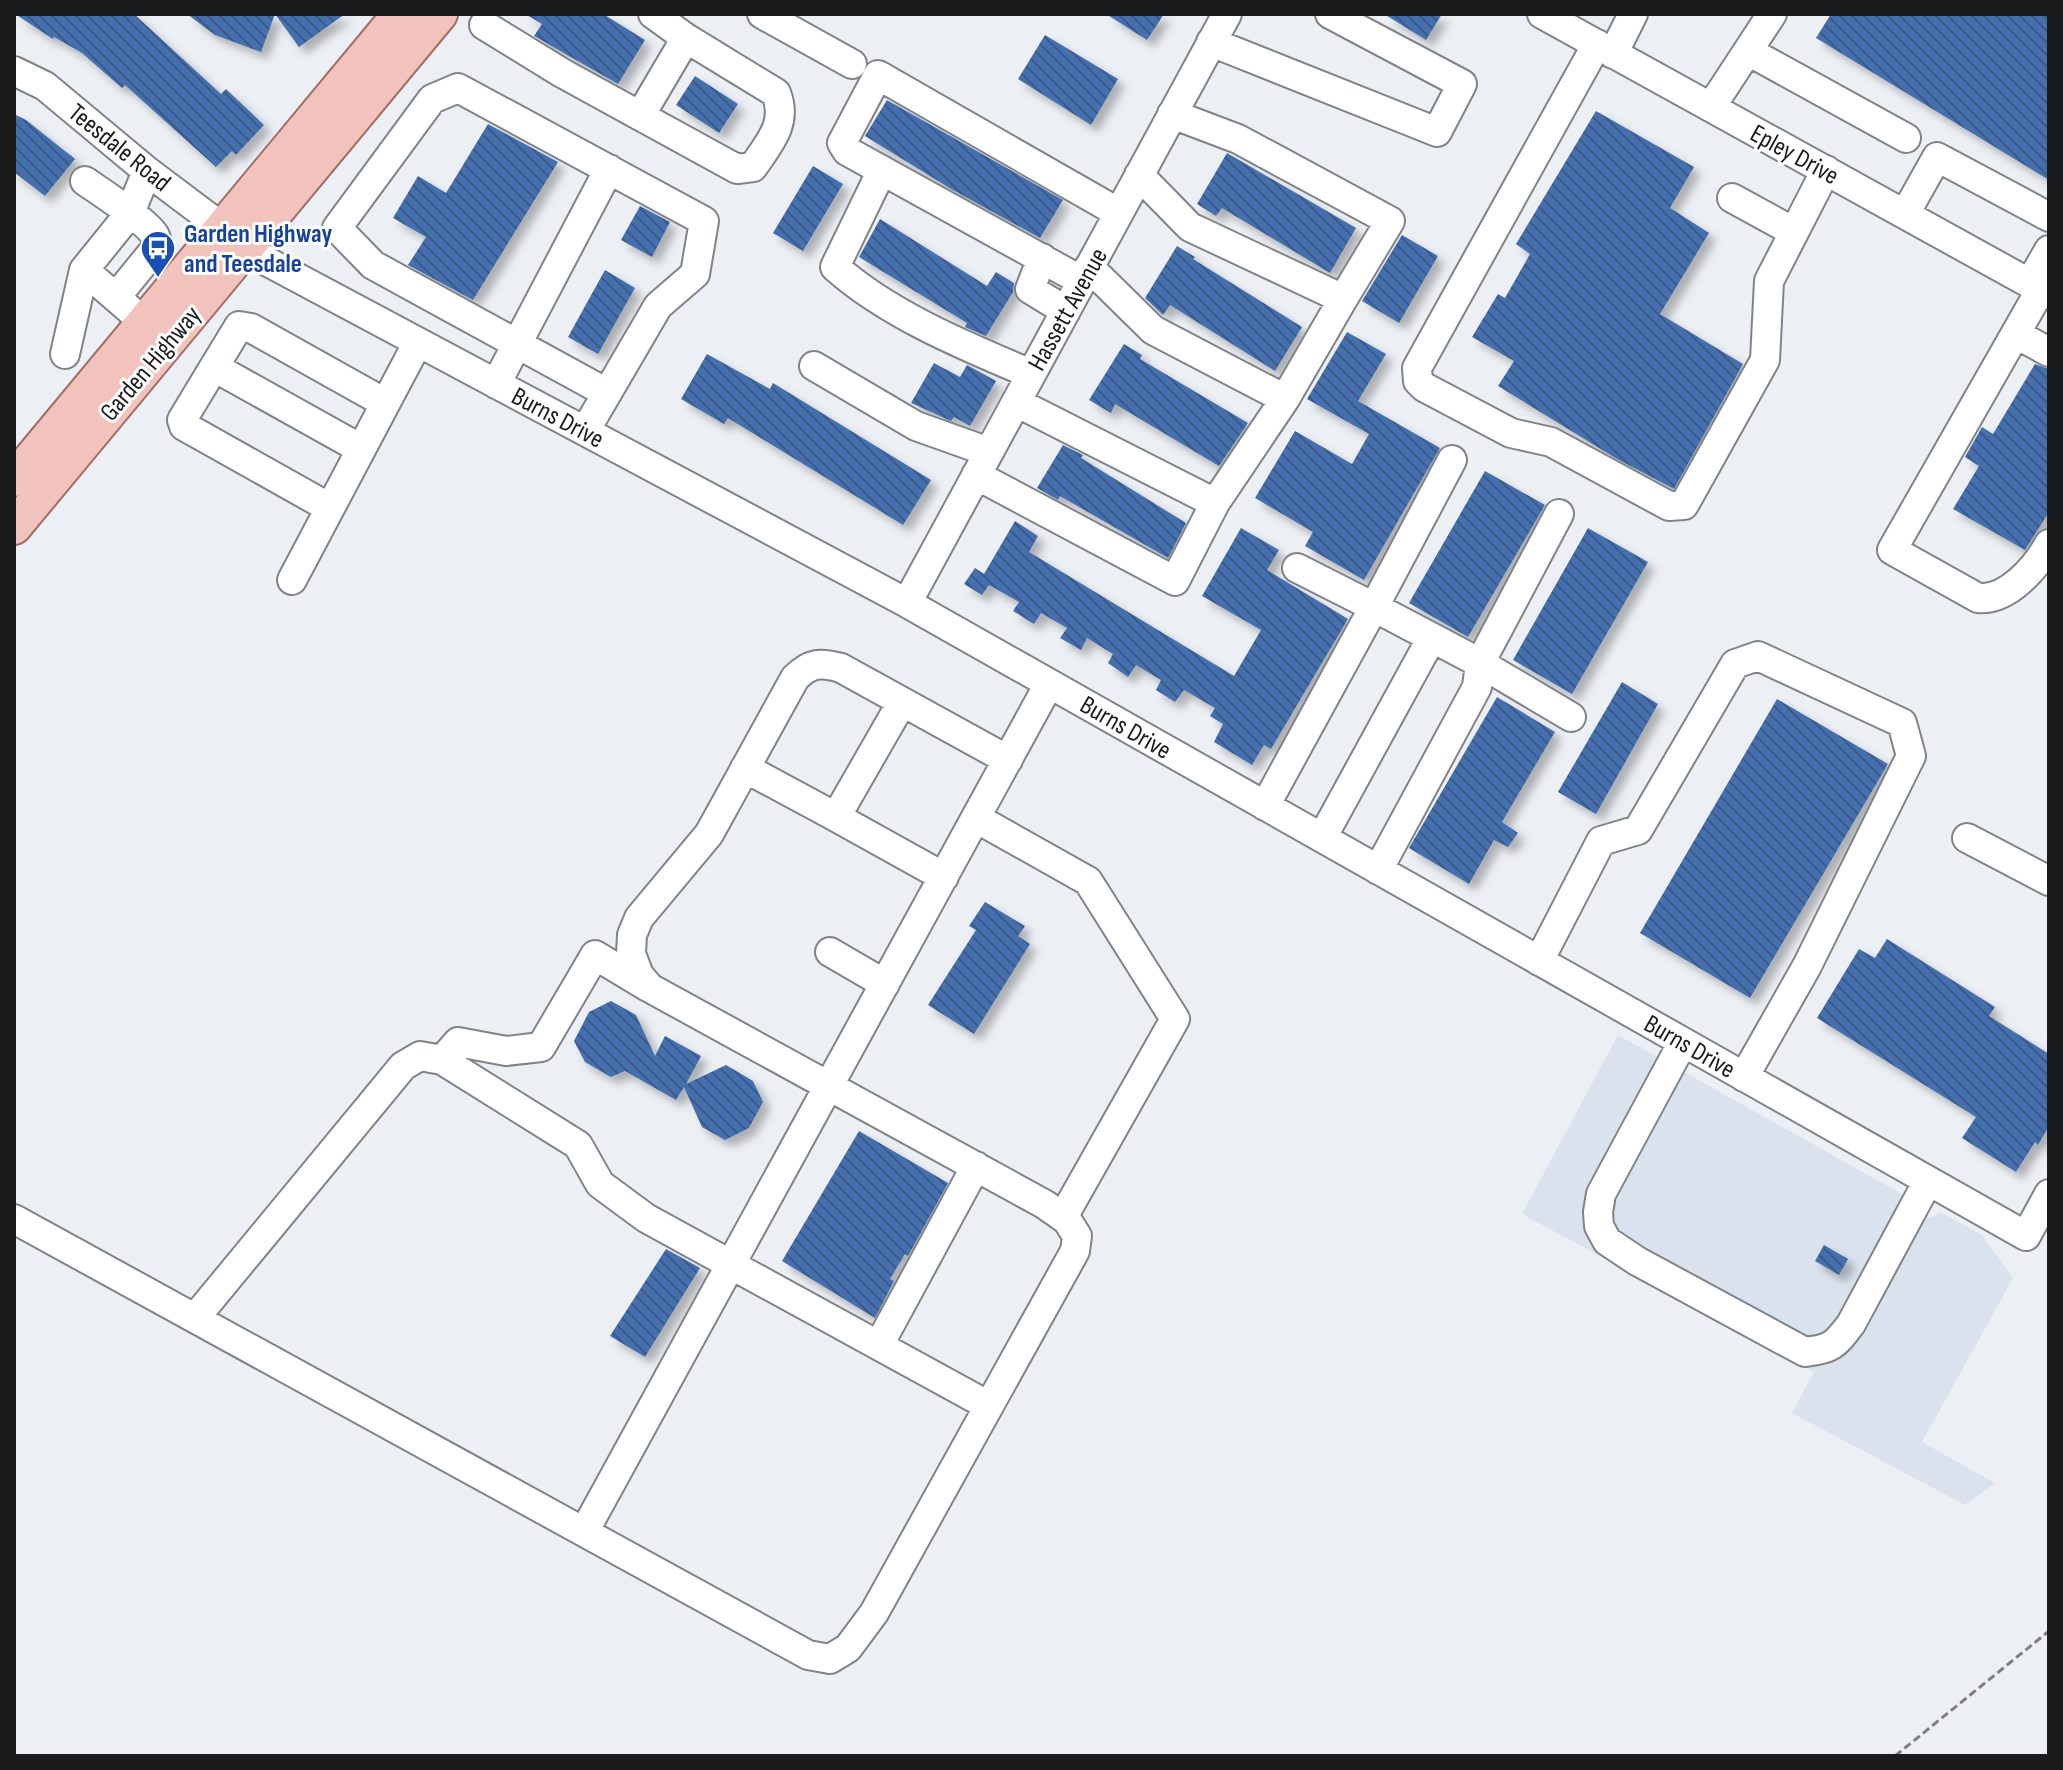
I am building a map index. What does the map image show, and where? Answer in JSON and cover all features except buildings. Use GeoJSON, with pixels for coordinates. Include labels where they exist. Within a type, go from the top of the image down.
{"type":"FeatureCollection","features":[{"type":"Feature","properties":{"kind":"main road","name":"Garden Highway"},"geometry":{"type":"LineString","coordinates":[[14,527],[400,14]]}},
{"type":"Feature","properties":{"kind":"main road","name":"Garden Highway"},"geometry":{"type":"LineString","coordinates":[[14,479],[144,322],[235,236],[440,14]]}},
{"type":"Feature","properties":{"kind":"street"},"geometry":{"type":"LineString","coordinates":[[484,18],[562,73],[737,169],[753,167],[781,120],[782,107],[776,93],[653,14]]}},
{"type":"Feature","properties":{"kind":"street"},"geometry":{"type":"LineString","coordinates":[[762,14],[852,64]]}},
{"type":"Feature","properties":{"kind":"street","name":"Hassett Avenue"},"geometry":{"type":"LineString","coordinates":[[907,603],[1227,14]]}},
{"type":"Feature","properties":{"kind":"street"},"geometry":{"type":"LineString","coordinates":[[1211,42],[1437,132],[1462,84],[1330,14]]}},
{"type":"Feature","properties":{"kind":"street","name":"Epley Drive"},"geometry":{"type":"LineString","coordinates":[[1542,14],[2040,289]]}},
{"type":"Feature","properties":{"kind":"street"},"geometry":{"type":"LineString","coordinates":[[1633,14],[1605,49],[1417,368],[1418,381],[1424,387],[1511,433],[1551,442],[1669,506],[1684,505],[1765,360],[1769,281],[1826,170]]}},
{"type":"Feature","properties":{"kind":"street"},"geometry":{"type":"LineString","coordinates":[[1711,107],[1772,14]]}},
{"type":"Feature","properties":{"kind":"street"},"geometry":{"type":"LineString","coordinates":[[640,116],[686,38]]}},
{"type":"Feature","properties":{"kind":"street"},"geometry":{"type":"LineString","coordinates":[[1748,51],[1906,138]]}},
{"type":"Feature","properties":{"kind":"street","name":"Teesdale Road"},"geometry":{"type":"LineString","coordinates":[[14,71],[45,86],[147,171],[235,236]]}},
{"type":"Feature","properties":{"kind":"street"},"geometry":{"type":"LineString","coordinates":[[1119,213],[878,75],[842,143],[847,151],[1036,255],[1086,274],[1153,330],[1285,399]]}},
{"type":"Feature","properties":{"kind":"street"},"geometry":{"type":"LineString","coordinates":[[585,431],[658,306],[695,274],[704,221],[458,88],[432,99],[337,228],[373,265],[607,393]]}},
{"type":"Feature","properties":{"kind":"street"},"geometry":{"type":"LineString","coordinates":[[814,366],[1175,581],[1215,503],[1285,399],[1390,221],[1238,139],[1172,114]]}},
{"type":"Feature","properties":{"kind":"street"},"geometry":{"type":"LineString","coordinates":[[1905,214],[1937,157],[2049,217]]}},
{"type":"Feature","properties":{"kind":"street"},"geometry":{"type":"LineString","coordinates":[[496,384],[609,169]]}},
{"type":"Feature","properties":{"kind":"street"},"geometry":{"type":"LineString","coordinates":[[882,170],[835,267],[857,287],[946,336],[1031,374]]}},
{"type":"Feature","properties":{"kind":"street"},"geometry":{"type":"LineString","coordinates":[[65,354],[84,270],[130,213],[147,171]]}},
{"type":"Feature","properties":{"kind":"street"},"geometry":{"type":"LineString","coordinates":[[1139,175],[1190,227],[1343,299]]}},
{"type":"Feature","properties":{"kind":"street"},"geometry":{"type":"LineString","coordinates":[[85,181],[130,213],[157,238],[156,248],[116,297]]}},
{"type":"Feature","properties":{"kind":"street"},"geometry":{"type":"LineString","coordinates":[[1732,198],[1794,232]]}},
{"type":"Feature","properties":{"kind":"street","name":"Burns Drive"},"geometry":{"type":"LineString","coordinates":[[235,236],[268,262],[907,603],[2026,1236],[2049,1194]]}},
{"type":"Feature","properties":{"kind":"street"},"geometry":{"type":"LineString","coordinates":[[2049,250],[2040,289],[1892,550],[1978,598],[1989,599],[2001,594],[2025,575],[2040,560],[2049,544]]}},
{"type":"Feature","properties":{"kind":"street"},"geometry":{"type":"LineString","coordinates":[[1036,255],[1030,289],[1066,311]]}},
{"type":"Feature","properties":{"kind":"street"},"geometry":{"type":"LineString","coordinates":[[84,270],[144,322]]}},
{"type":"Feature","properties":{"kind":"street"},"geometry":{"type":"LineString","coordinates":[[372,317],[390,274]]}},
{"type":"Feature","properties":{"kind":"street"},"geometry":{"type":"LineString","coordinates":[[330,508],[184,426],[182,420],[239,326],[251,328],[385,403]]}},
{"type":"Feature","properties":{"kind":"street"},"geometry":{"type":"LineString","coordinates":[[2016,334],[2049,352]]}},
{"type":"Feature","properties":{"kind":"street"},"geometry":{"type":"LineString","coordinates":[[292,580],[418,342]]}},
{"type":"Feature","properties":{"kind":"street"},"geometry":{"type":"LineString","coordinates":[[214,367],[361,449]]}},
{"type":"Feature","properties":{"kind":"street"},"geometry":{"type":"LineString","coordinates":[[1016,402],[1215,503]]}},
{"type":"Feature","properties":{"kind":"street"},"geometry":{"type":"LineString","coordinates":[[1265,806],[1367,624],[1452,460]]}},
{"type":"Feature","properties":{"kind":"street"},"geometry":{"type":"LineString","coordinates":[[1378,870],[1477,687],[1480,663],[1559,514]]}},
{"type":"Feature","properties":{"kind":"street"},"geometry":{"type":"LineString","coordinates":[[1297,568],[1480,663],[1571,717]]}},
{"type":"Feature","properties":{"kind":"street"},"geometry":{"type":"LineString","coordinates":[[1322,838],[1431,639]]}},
{"type":"Feature","properties":{"kind":"street"},"geometry":{"type":"LineString","coordinates":[[1539,961],[1601,841],[1638,830],[1735,664],[1758,656],[1902,723],[1911,756],[1807,966],[1744,1077]]}},
{"type":"Feature","properties":{"kind":"street"},"geometry":{"type":"LineString","coordinates":[[650,988],[639,975],[631,954],[632,935],[639,918],[709,834],[795,678],[807,666],[823,662],[841,668],[1008,760]]}},
{"type":"Feature","properties":{"kind":"street"},"geometry":{"type":"LineString","coordinates":[[584,1532],[1049,684]]}},
{"type":"Feature","properties":{"kind":"street"},"geometry":{"type":"LineString","coordinates":[[836,817],[902,702]]}},
{"type":"Feature","properties":{"kind":"street"},"geometry":{"type":"LineString","coordinates":[[745,768],[944,877]]}},
{"type":"Feature","properties":{"kind":"street"},"geometry":{"type":"LineString","coordinates":[[976,818],[1088,881],[1175,1019],[1063,1217]]}},
{"type":"Feature","properties":{"kind":"street"},"geometry":{"type":"LineString","coordinates":[[1967,838],[2049,881]]}},
{"type":"Feature","properties":{"kind":"street"},"geometry":{"type":"LineString","coordinates":[[830,952],[885,984]]}},
{"type":"Feature","properties":{"kind":"street"},"geometry":{"type":"LineString","coordinates":[[14,1219],[808,1655],[830,1659],[848,1648],[874,1613],[1075,1251],[1077,1236],[1063,1217],[1044,1204],[595,955],[541,1047],[506,1051],[458,1042],[442,1060]]}},
{"type":"Feature","properties":{"kind":"street"},"geometry":{"type":"LineString","coordinates":[[1683,1042],[1601,1194],[1599,1226],[1607,1241],[1637,1261],[1805,1352],[1825,1350],[1836,1345],[1851,1324],[1928,1181]]}},
{"type":"Feature","properties":{"kind":"street"},"geometry":{"type":"LineString","coordinates":[[195,1318],[403,1066],[420,1056],[442,1060],[578,1145],[600,1184],[646,1218],[989,1406]]}},
{"type":"Feature","properties":{"kind":"street"},"geometry":{"type":"LineString","coordinates":[[879,1345],[976,1166]]}},
{"type":"Feature","properties":{"kind":"path"},"geometry":{"type":"LineString","coordinates":[[1895,1756],[2049,1631]]}},
{"type":"Feature","properties":{"kind":"shaded area"},"geometry":{"type":"Polygon","coordinates":[[[1618,1035],[1904,1195],[1902,1201],[1930,1218],[1940,1212],[1982,1235],[2013,1278],[1922,1442],[1995,1483],[1965,1505],[1792,1413],[1814,1372],[1522,1214],[1618,1035]]]}},
{"type":"Feature","properties":{"kind":"place","name":"Garden Highway and Teesdale"},"geometry":{"type":"Point","coordinates":[158,279]}}]}
